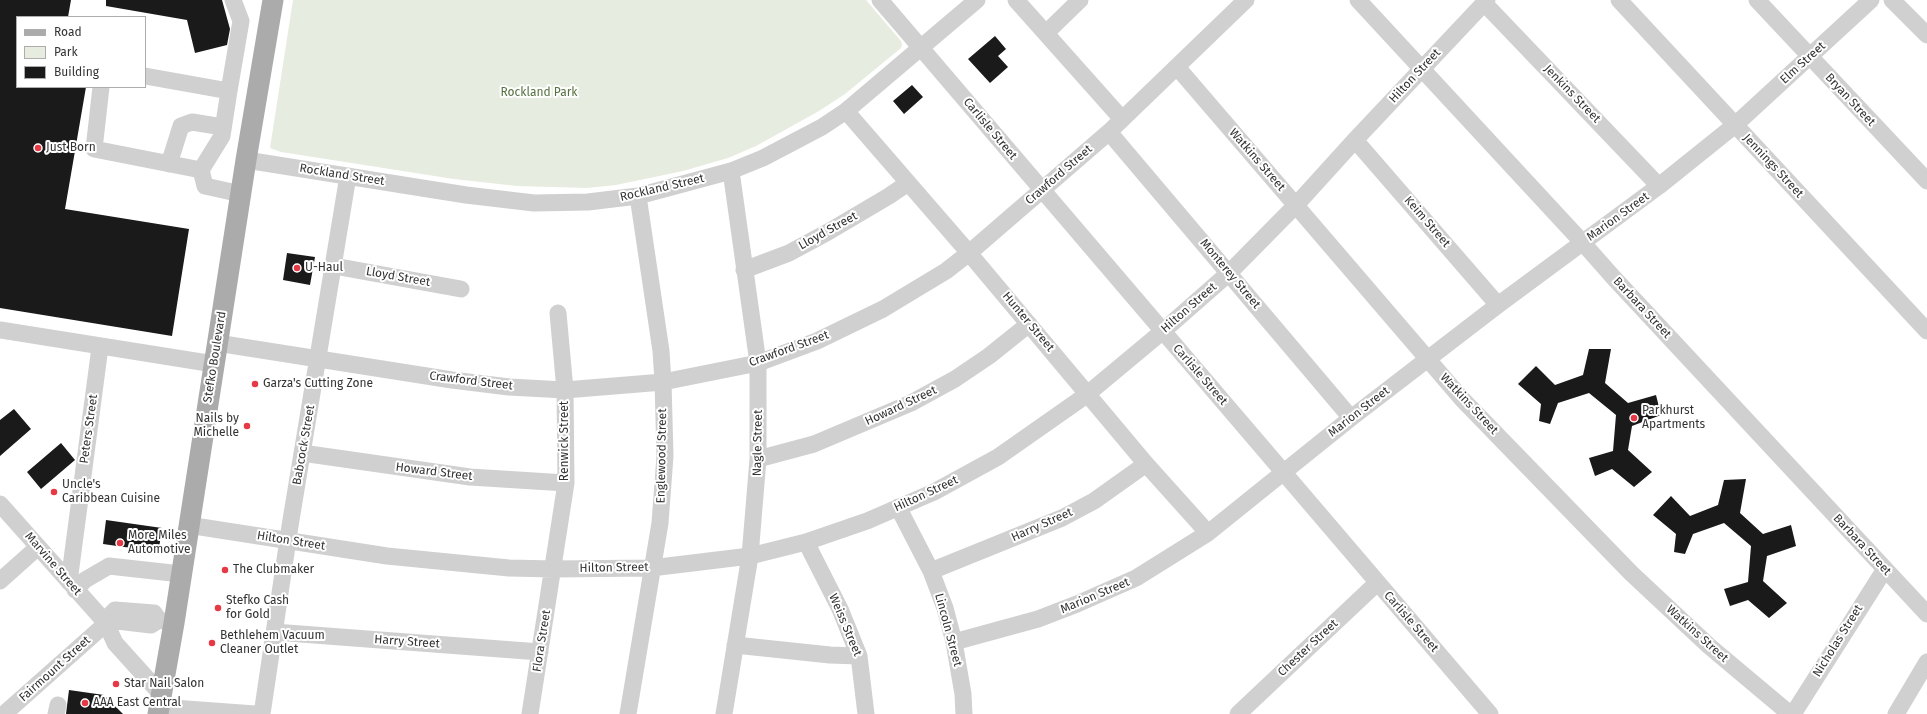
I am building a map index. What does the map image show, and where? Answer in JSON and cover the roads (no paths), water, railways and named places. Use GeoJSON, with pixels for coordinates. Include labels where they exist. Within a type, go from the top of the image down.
{"type":"FeatureCollection","features":[{"type":"Feature","properties":{"kind":"main road","name":"Stefko Boulevard"},"geometry":{"type":"LineString","coordinates":[[159,705],[166,622],[181,574],[246,160],[273,0]]}},
{"type":"Feature","properties":{"kind":"street"},"geometry":{"type":"LineString","coordinates":[[233,0],[241,21],[222,136],[201,170],[205,186],[241,194]]}},
{"type":"Feature","properties":{"kind":"street","name":"Carlisle Street"},"geometry":{"type":"LineString","coordinates":[[880,0],[1490,714]]}},
{"type":"Feature","properties":{"kind":"street","name":"Rockland Street"},"geometry":{"type":"LineString","coordinates":[[246,160],[466,195],[534,203],[588,202],[638,196],[731,171],[763,158],[793,143],[846,112],[977,0]]}},
{"type":"Feature","properties":{"kind":"street"},"geometry":{"type":"LineString","coordinates":[[1016,0],[1122,119]]}},
{"type":"Feature","properties":{"kind":"street"},"geometry":{"type":"LineString","coordinates":[[1046,33],[1080,0]]}},
{"type":"Feature","properties":{"kind":"street","name":"Crawford Street"},"geometry":{"type":"LineString","coordinates":[[217,343],[460,381],[509,387],[565,390],[663,382],[758,363],[817,341],[883,309],[923,286],[969,253],[1109,132],[1246,0]]}},
{"type":"Feature","properties":{"kind":"street","name":"Barbara Street"},"geometry":{"type":"LineString","coordinates":[[1358,0],[1583,242],[1612,277],[1927,614]]}},
{"type":"Feature","properties":{"kind":"street","name":"Jennings Street"},"geometry":{"type":"LineString","coordinates":[[1619,0],[1927,331]]}},
{"type":"Feature","properties":{"kind":"street","name":"Bryan Street"},"geometry":{"type":"LineString","coordinates":[[1757,0],[1927,182]]}},
{"type":"Feature","properties":{"kind":"street","name":"Elm Street"},"geometry":{"type":"LineString","coordinates":[[1735,125],[1872,0]]}},
{"type":"Feature","properties":{"kind":"street"},"geometry":{"type":"LineString","coordinates":[[1892,0],[1927,36]]}},
{"type":"Feature","properties":{"kind":"street","name":"Hilton Street"},"geometry":{"type":"LineString","coordinates":[[188,525],[387,556],[464,565],[554,569],[651,568],[750,556],[806,542],[867,521],[934,492],[998,457],[1088,393],[1163,331],[1229,273],[1296,205],[1485,1]]}},
{"type":"Feature","properties":{"kind":"street","name":"Jenkins Street"},"geometry":{"type":"LineString","coordinates":[[1485,1],[1659,186]]}},
{"type":"Feature","properties":{"kind":"street","name":"Watkins Street"},"geometry":{"type":"LineString","coordinates":[[1178,67],[1462,399],[1631,573],[1709,646],[1790,714]]}},
{"type":"Feature","properties":{"kind":"street"},"geometry":{"type":"LineString","coordinates":[[146,76],[229,91]]}},
{"type":"Feature","properties":{"kind":"street"},"geometry":{"type":"LineString","coordinates":[[101,88],[94,149],[201,170]]}},
{"type":"Feature","properties":{"kind":"street","name":"Hunter Street"},"geometry":{"type":"LineString","coordinates":[[846,112],[969,253],[1146,464],[1208,533]]}},
{"type":"Feature","properties":{"kind":"street"},"geometry":{"type":"LineString","coordinates":[[169,164],[181,126],[192,122],[223,128]]}},
{"type":"Feature","properties":{"kind":"street","name":"Marion Street"},"geometry":{"type":"LineString","coordinates":[[954,642],[1038,619],[1077,604],[1136,578],[1208,533],[1351,418],[1498,305],[1659,186],[1735,125]]}},
{"type":"Feature","properties":{"kind":"street","name":"Monterey Street"},"geometry":{"type":"LineString","coordinates":[[1109,132],[1351,418]]}},
{"type":"Feature","properties":{"kind":"street","name":"Keim Street"},"geometry":{"type":"LineString","coordinates":[[1355,140],[1498,305]]}},
{"type":"Feature","properties":{"kind":"street","name":"Nagle Street"},"geometry":{"type":"LineString","coordinates":[[724,714],[750,556],[758,459],[758,363],[731,171]]}},
{"type":"Feature","properties":{"kind":"street","name":"Babcock Street"},"geometry":{"type":"LineString","coordinates":[[262,714],[288,540],[348,176]]}},
{"type":"Feature","properties":{"kind":"street","name":"Lloyd Street"},"geometry":{"type":"LineString","coordinates":[[744,270],[789,253],[828,232],[908,183]]}},
{"type":"Feature","properties":{"kind":"street","name":"Englewood Street"},"geometry":{"type":"LineString","coordinates":[[628,714],[651,568],[660,522],[665,456],[661,351],[638,196]]}},
{"type":"Feature","properties":{"kind":"street","name":"Lloyd Street"},"geometry":{"type":"LineString","coordinates":[[334,266],[461,288]]}},
{"type":"Feature","properties":{"kind":"street","name":"Renwick Street"},"geometry":{"type":"LineString","coordinates":[[554,569],[566,483],[565,390],[558,313]]}},
{"type":"Feature","properties":{"kind":"street","name":"Howard Street"},"geometry":{"type":"LineString","coordinates":[[758,459],[814,444],[911,403],[961,375],[989,356],[1029,324]]}},
{"type":"Feature","properties":{"kind":"street"},"geometry":{"type":"LineString","coordinates":[[0,330],[214,364]]}},
{"type":"Feature","properties":{"kind":"street","name":"Peters Street"},"geometry":{"type":"LineString","coordinates":[[72,586],[100,347]]}},
{"type":"Feature","properties":{"kind":"street","name":"Howard Street"},"geometry":{"type":"LineString","coordinates":[[302,453],[470,477],[566,483]]}},
{"type":"Feature","properties":{"kind":"street","name":"Harry Street"},"geometry":{"type":"LineString","coordinates":[[931,571],[1062,518],[1094,501],[1146,464]]}},
{"type":"Feature","properties":{"kind":"street","name":"Marvine Street"},"geometry":{"type":"LineString","coordinates":[[0,504],[72,586],[108,622],[115,643],[159,705]]}},
{"type":"Feature","properties":{"kind":"street","name":"Lincoln Street"},"geometry":{"type":"LineString","coordinates":[[898,507],[931,571],[945,608],[954,642],[963,694],[964,714]]}},
{"type":"Feature","properties":{"kind":"street","name":"Weiss Street"},"geometry":{"type":"LineString","coordinates":[[806,542],[840,609],[859,656],[866,714]]}},
{"type":"Feature","properties":{"kind":"street"},"geometry":{"type":"LineString","coordinates":[[0,581],[38,547]]}},
{"type":"Feature","properties":{"kind":"street"},"geometry":{"type":"LineString","coordinates":[[72,586],[109,566],[181,574]]}},
{"type":"Feature","properties":{"kind":"street","name":"Flora Street"},"geometry":{"type":"LineString","coordinates":[[530,714],[554,569]]}},
{"type":"Feature","properties":{"kind":"street","name":"Nicholas Street"},"geometry":{"type":"LineString","coordinates":[[1793,714],[1884,569]]}},
{"type":"Feature","properties":{"kind":"street","name":"Chester Street"},"geometry":{"type":"LineString","coordinates":[[1238,714],[1378,583]]}},
{"type":"Feature","properties":{"kind":"street"},"geometry":{"type":"LineString","coordinates":[[108,622],[111,614],[115,610],[154,613],[166,622]]}},
{"type":"Feature","properties":{"kind":"street","name":"Fairmount Street"},"geometry":{"type":"LineString","coordinates":[[4,714],[108,622]]}},
{"type":"Feature","properties":{"kind":"street","name":"Harry Street"},"geometry":{"type":"LineString","coordinates":[[274,632],[540,652]]}},
{"type":"Feature","properties":{"kind":"street"},"geometry":{"type":"LineString","coordinates":[[735,645],[830,655],[859,656]]}},
{"type":"Feature","properties":{"kind":"street"},"geometry":{"type":"LineString","coordinates":[[1896,714],[1927,662]]}},
{"type":"Feature","properties":{"kind":"street"},"geometry":{"type":"LineString","coordinates":[[159,705],[255,714]]}},
{"type":"Feature","properties":{"kind":"place","name":"Just Born"},"geometry":{"type":"Point","coordinates":[38,148]}},
{"type":"Feature","properties":{"kind":"place","name":"U-Haul"},"geometry":{"type":"Point","coordinates":[297,268]}},
{"type":"Feature","properties":{"kind":"place","name":"Garza's Cutting Zone"},"geometry":{"type":"Point","coordinates":[255,384]}},
{"type":"Feature","properties":{"kind":"place","name":"Parkhurst Apartments"},"geometry":{"type":"Point","coordinates":[1634,418]}},
{"type":"Feature","properties":{"kind":"place","name":"Nails by Michelle"},"geometry":{"type":"Point","coordinates":[247,426]}},
{"type":"Feature","properties":{"kind":"place","name":"Uncle's Caribbean Cuisine"},"geometry":{"type":"Point","coordinates":[54,492]}},
{"type":"Feature","properties":{"kind":"place","name":"More Miles Automotive"},"geometry":{"type":"Point","coordinates":[120,543]}},
{"type":"Feature","properties":{"kind":"place","name":"The Clubmaker"},"geometry":{"type":"Point","coordinates":[225,570]}},
{"type":"Feature","properties":{"kind":"place","name":"Stefko Cash for Gold"},"geometry":{"type":"Point","coordinates":[218,608]}},
{"type":"Feature","properties":{"kind":"place","name":"Bethlehem Vacuum Cleaner Outlet"},"geometry":{"type":"Point","coordinates":[212,643]}},
{"type":"Feature","properties":{"kind":"place","name":"Star Nail Salon"},"geometry":{"type":"Point","coordinates":[116,684]}},
{"type":"Feature","properties":{"kind":"place","name":"AAA East Central"},"geometry":{"type":"Point","coordinates":[85,703]}},
{"type":"Feature","properties":{"kind":"park label","name":"Rockland Park"},"geometry":{"type":"Point","coordinates":[539,93]}}]}
